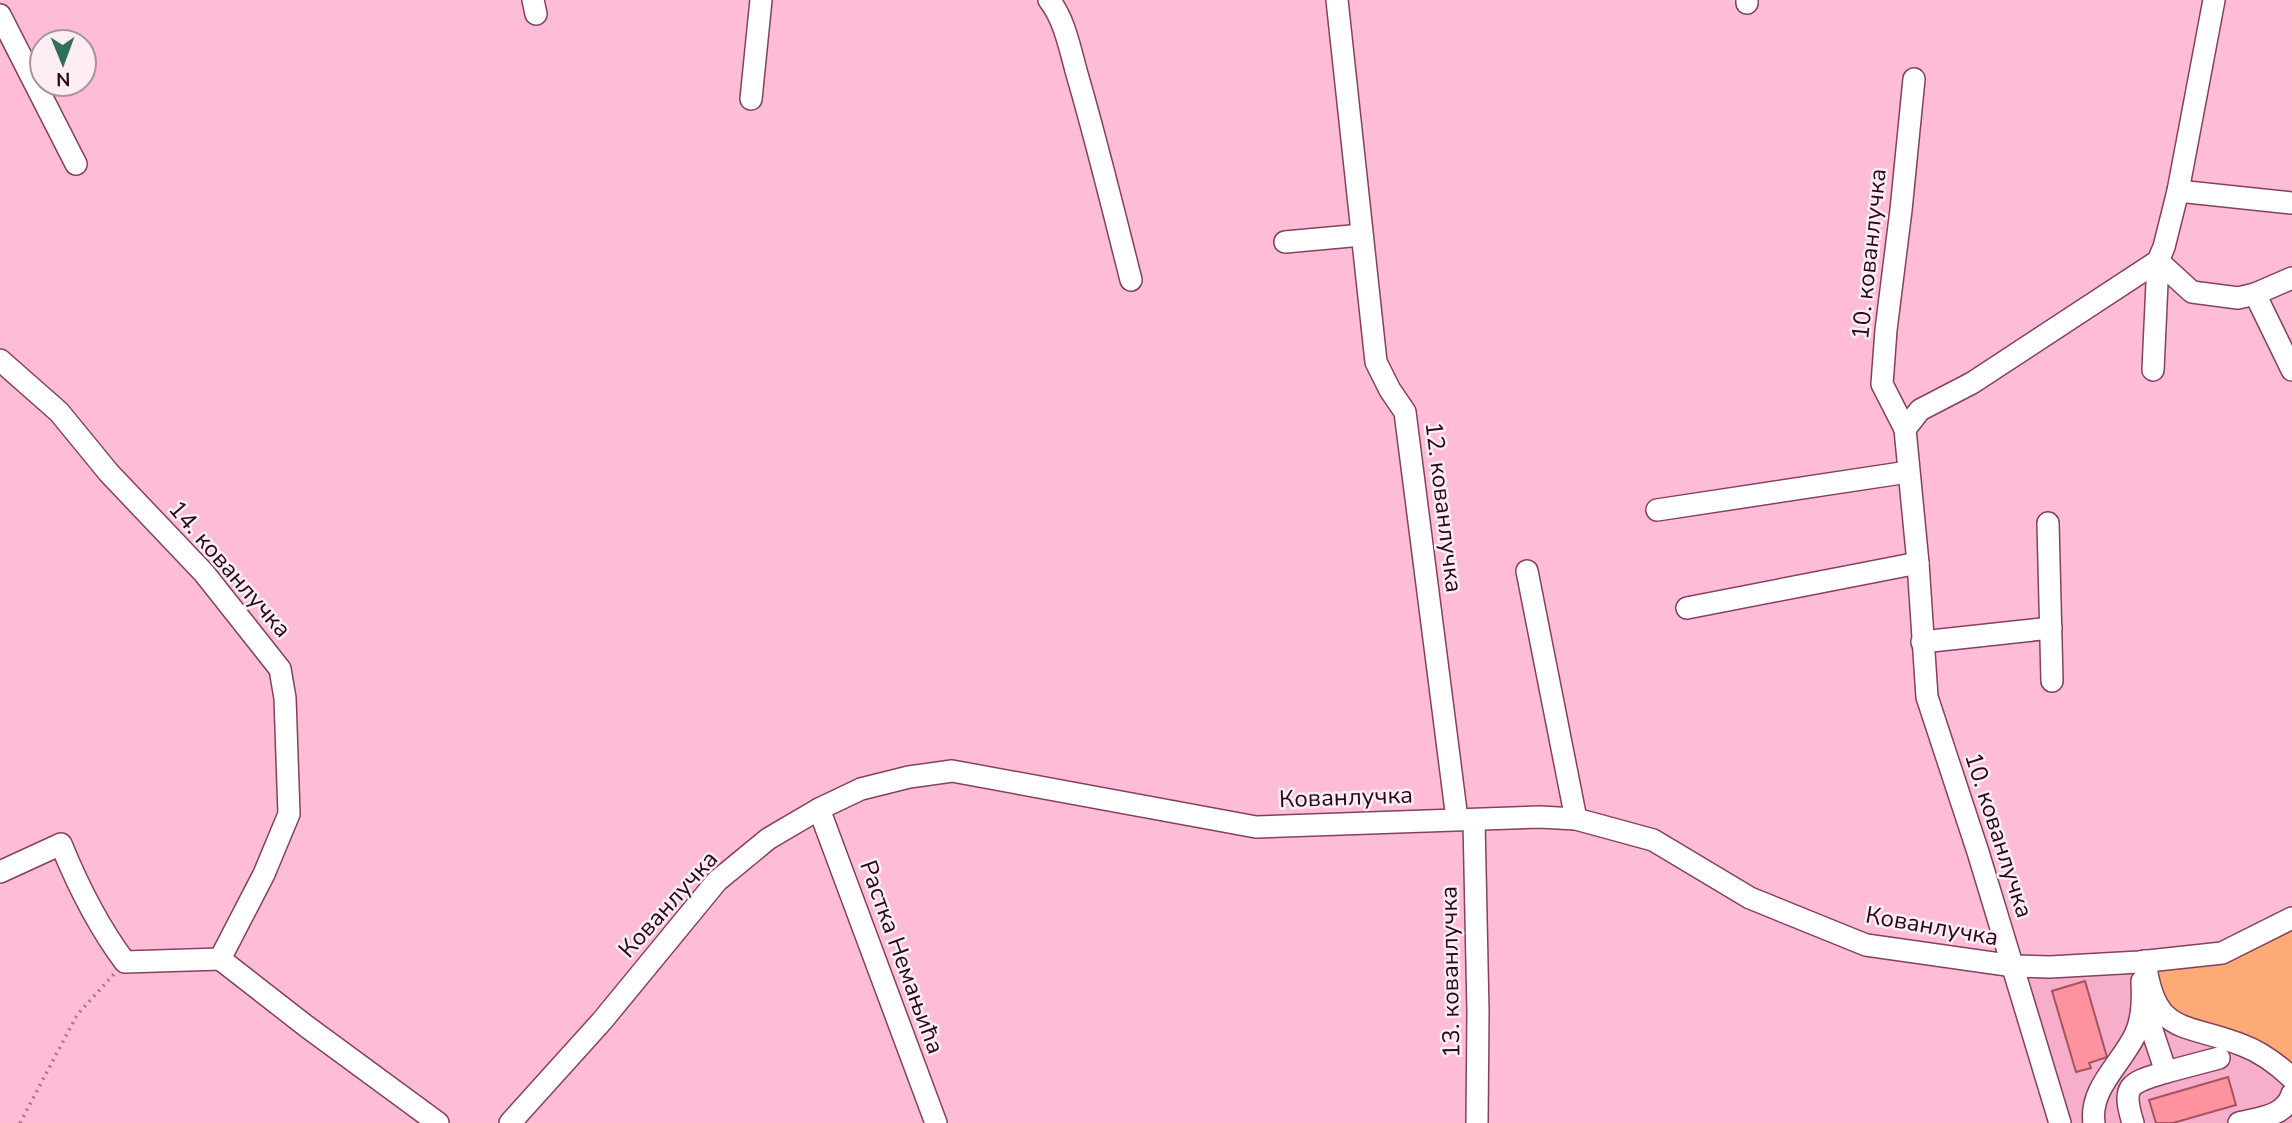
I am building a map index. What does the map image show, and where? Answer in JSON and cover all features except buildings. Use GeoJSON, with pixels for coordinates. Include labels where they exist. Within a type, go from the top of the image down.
{"type":"FeatureCollection","features":[{"type":"Feature","properties":{"kind":"street"},"geometry":{"type":"LineString","coordinates":[[751,99],[761,0]]}},
{"type":"Feature","properties":{"kind":"street","name":"12. кованлучка"},"geometry":{"type":"LineString","coordinates":[[1337,0],[1376,362],[1405,412],[1466,820]]}},
{"type":"Feature","properties":{"kind":"street"},"geometry":{"type":"LineString","coordinates":[[2153,370],[2158,261],[2178,191],[2214,0]]}},
{"type":"Feature","properties":{"kind":"street"},"geometry":{"type":"LineString","coordinates":[[1051,3],[1067,41],[1101,158],[1131,280]]}},
{"type":"Feature","properties":{"kind":"street"},"geometry":{"type":"LineString","coordinates":[[0,15],[76,164]]}},
{"type":"Feature","properties":{"kind":"street","name":"10. кованлучка"},"geometry":{"type":"LineString","coordinates":[[1914,79],[1901,210],[1885,330],[1882,384],[1905,429],[1927,697],[1933,722],[1978,852],[2060,1123]]}},
{"type":"Feature","properties":{"kind":"street"},"geometry":{"type":"LineString","coordinates":[[2178,191],[2292,203]]}},
{"type":"Feature","properties":{"kind":"street"},"geometry":{"type":"LineString","coordinates":[[1285,242],[1363,235]]}},
{"type":"Feature","properties":{"kind":"street"},"geometry":{"type":"LineString","coordinates":[[1905,429],[1920,410],[1972,383],[2158,261]]}},
{"type":"Feature","properties":{"kind":"street"},"geometry":{"type":"LineString","coordinates":[[2158,261],[2192,292],[2238,298],[2255,294],[2292,278]]}},
{"type":"Feature","properties":{"kind":"street"},"geometry":{"type":"LineString","coordinates":[[2255,294],[2292,370]]}},
{"type":"Feature","properties":{"kind":"street","name":"14. кованлучка"},"geometry":{"type":"LineString","coordinates":[[0,360],[59,412],[108,473],[204,573],[281,669],[285,698],[289,814],[264,874],[220,959]]}},
{"type":"Feature","properties":{"kind":"street"},"geometry":{"type":"LineString","coordinates":[[1657,510],[1908,472]]}},
{"type":"Feature","properties":{"kind":"street"},"geometry":{"type":"LineString","coordinates":[[2048,523],[2052,681]]}},
{"type":"Feature","properties":{"kind":"street"},"geometry":{"type":"LineString","coordinates":[[1687,607],[1918,563]]}},
{"type":"Feature","properties":{"kind":"street"},"geometry":{"type":"LineString","coordinates":[[1527,571],[1576,819]]}},
{"type":"Feature","properties":{"kind":"street"},"geometry":{"type":"LineString","coordinates":[[1922,642],[2051,628]]}},
{"type":"Feature","properties":{"kind":"street","name":"Кованлучка"},"geometry":{"type":"LineString","coordinates":[[510,1123],[602,1021],[718,881],[768,839],[819,809],[861,789],[909,777],[952,771],[1256,827],[1541,817],[1576,819],[1653,840],[1750,898],[1866,945],[2014,966],[2050,967],[2221,953],[2292,918]]}},
{"type":"Feature","properties":{"kind":"street","name":"Растка Немањића"},"geometry":{"type":"LineString","coordinates":[[819,809],[936,1123]]}},
{"type":"Feature","properties":{"kind":"street","name":"13. кованлучка"},"geometry":{"type":"LineString","coordinates":[[1466,820],[1478,1013],[1477,1123]]}},
{"type":"Feature","properties":{"kind":"street"},"geometry":{"type":"LineString","coordinates":[[0,872],[61,844],[73,875],[108,939],[125,962],[220,959],[438,1123]]}},
{"type":"Feature","properties":{"kind":"street"},"geometry":{"type":"LineString","coordinates":[[2143,961],[2157,1044],[2166,1072]]}},
{"type":"Feature","properties":{"kind":"street"},"geometry":{"type":"LineString","coordinates":[[2148,1000],[2173,1023],[2256,1051],[2291,1083],[2287,1105],[2280,1111],[2239,1123]]}},
{"type":"Feature","properties":{"kind":"street"},"geometry":{"type":"LineString","coordinates":[[2094,1123],[2092,1112],[2095,1101],[2136,1033],[2148,1000]]}},
{"type":"Feature","properties":{"kind":"street"},"geometry":{"type":"LineString","coordinates":[[2133,1123],[2126,1098],[2129,1090],[2141,1079],[2219,1058]]}},
{"type":"Feature","properties":{"kind":"path"},"geometry":{"type":"LineString","coordinates":[[20,1123],[77,1015],[125,962]]}},
{"type":"Feature","properties":{"kind":"shaded area"},"geometry":{"type":"Polygon","coordinates":[[[2292,918],[2292,1123],[2060,1123],[2014,966],[2221,953],[2292,918]]]}},
{"type":"Feature","properties":{"kind":"shaded area"},"geometry":{"type":"Polygon","coordinates":[[[2292,918],[2292,1078],[2173,1023],[2145,961],[2222,953],[2292,918]]]}}]}
